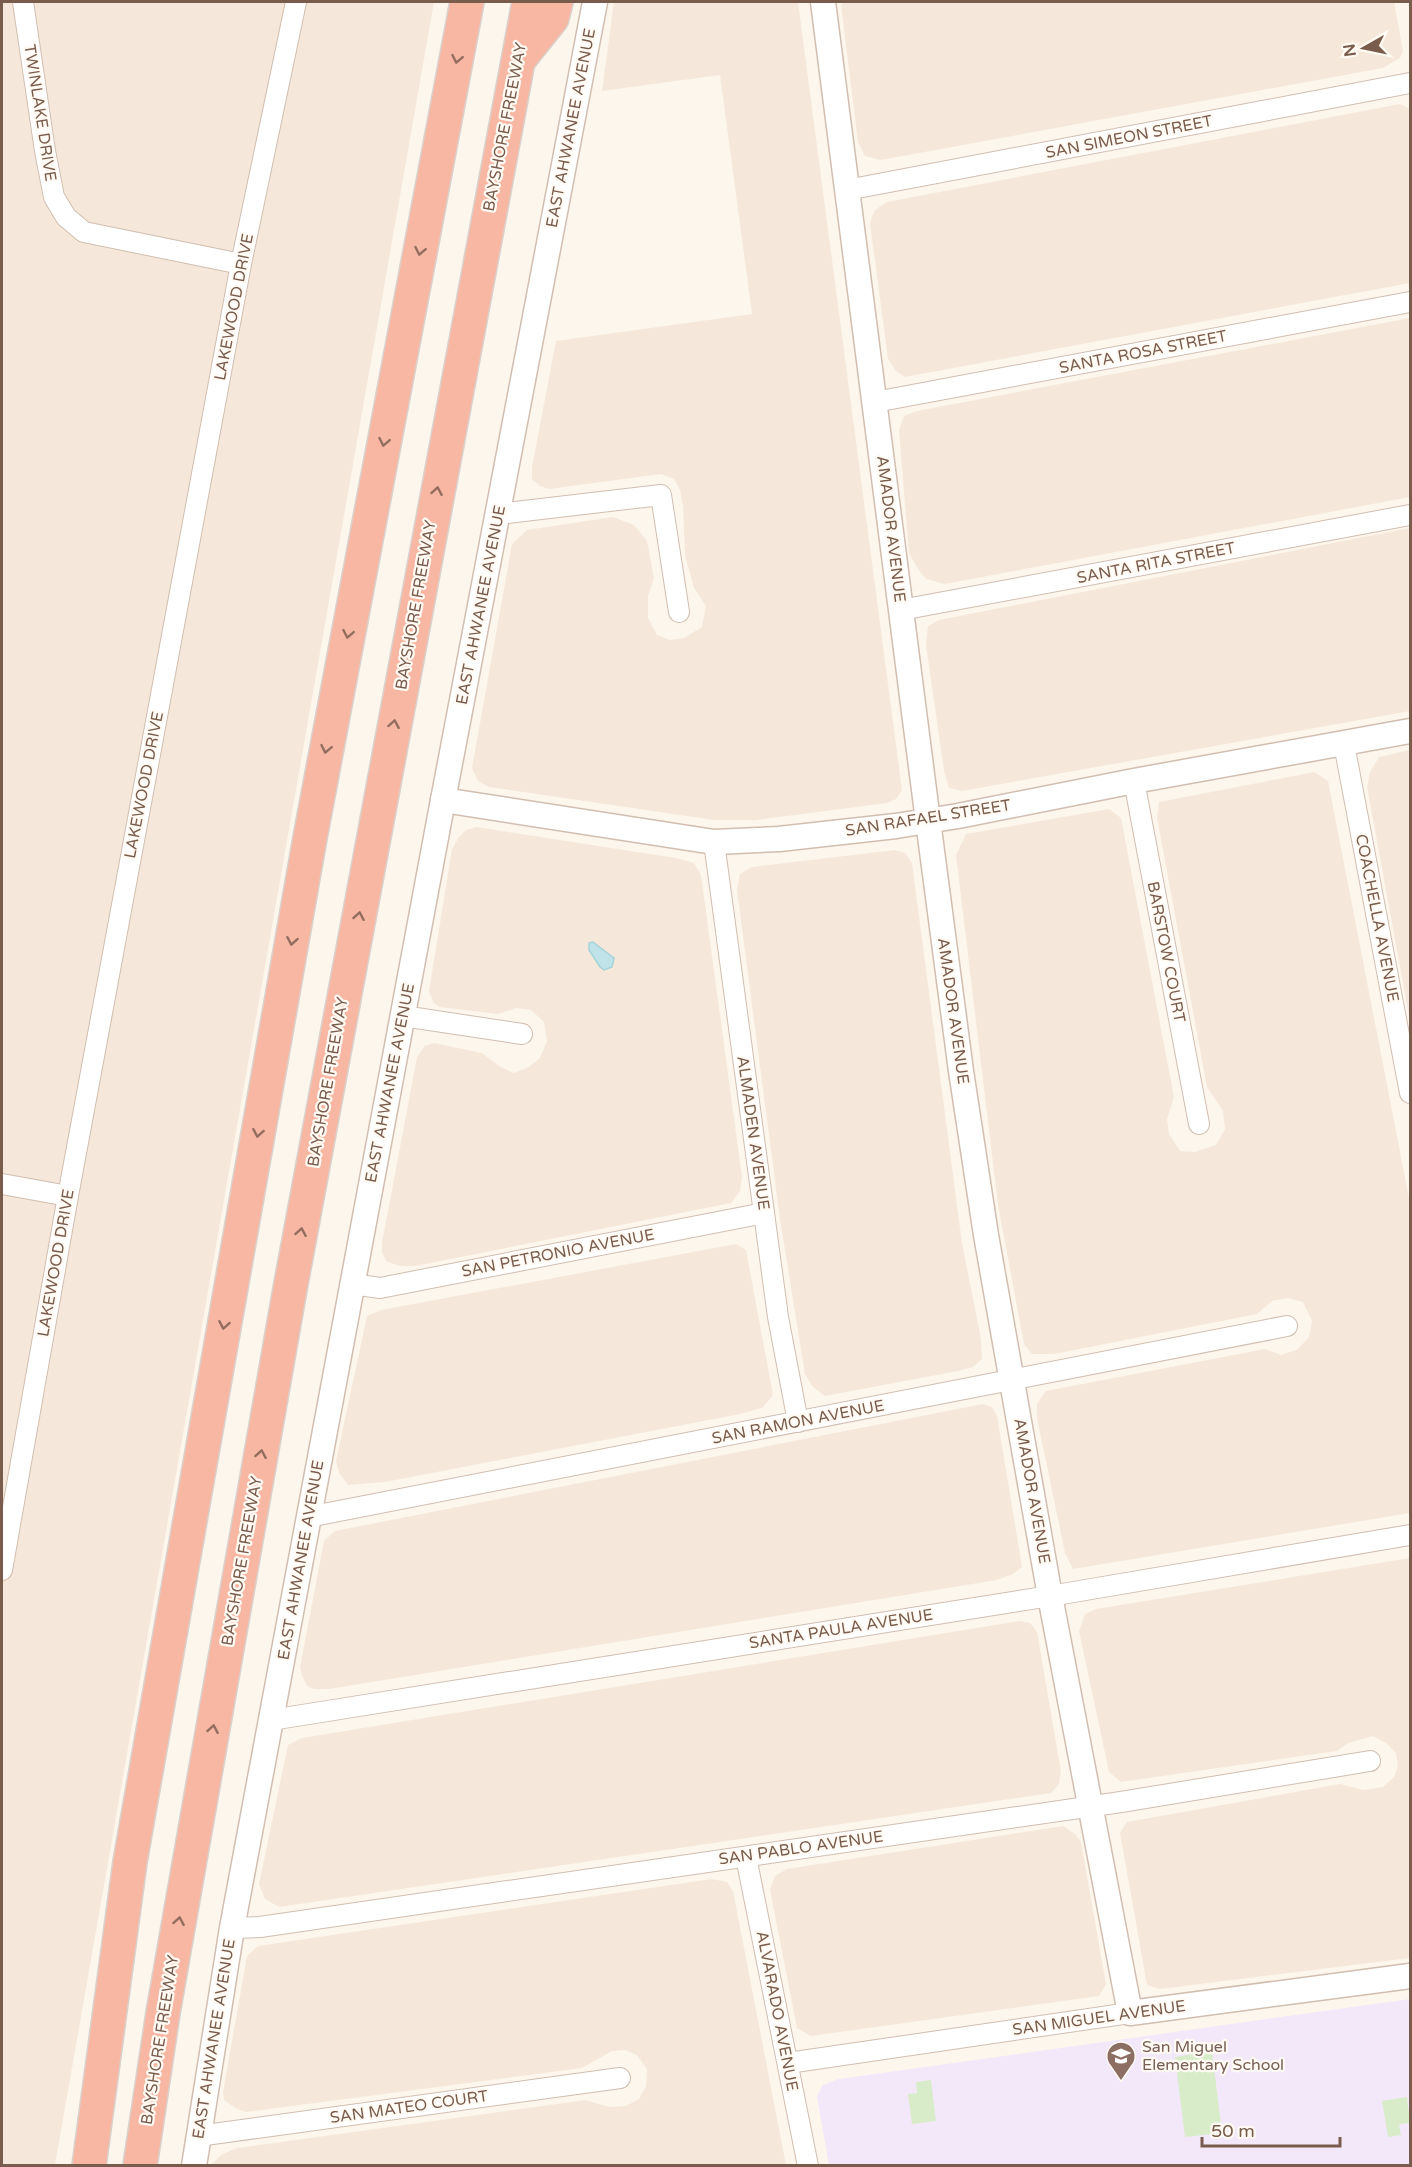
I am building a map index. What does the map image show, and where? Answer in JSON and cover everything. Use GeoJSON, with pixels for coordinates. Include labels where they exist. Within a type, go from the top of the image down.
{"type":"FeatureCollection","features":[{"type":"Feature","properties":{"kind":"highway"},"geometry":{"type":"LineString","coordinates":[[89,2166],[130,1862],[310,838],[467,2]]}},
{"type":"Feature","properties":{"kind":"highway","name":"BAYSHORE FREEWAY"},"geometry":{"type":"LineString","coordinates":[[140,2166],[165,2002],[290,1289],[529,2]]}},
{"type":"Feature","properties":{"kind":"highway"},"geometry":{"type":"LineString","coordinates":[[517,62],[552,18],[556,2]]}},
{"type":"Feature","properties":{"kind":"street","name":"TWINLAKE DRIVE"},"geometry":{"type":"LineString","coordinates":[[23,2],[54,197],[66,217],[84,232],[241,264]]}},
{"type":"Feature","properties":{"kind":"street","name":"LAKEWOOD DRIVE"},"geometry":{"type":"LineString","coordinates":[[2,1570],[68,1196],[241,264],[296,2]]}},
{"type":"Feature","properties":{"kind":"street","name":"EAST AHWANEE AVENUE"},"geometry":{"type":"LineString","coordinates":[[194,2166],[232,1928],[308,1517],[595,2]]}},
{"type":"Feature","properties":{"kind":"street","name":"AMADOR AVENUE"},"geometry":{"type":"LineString","coordinates":[[823,2],[928,821],[975,1165],[1050,1596],[1130,2013]]}},
{"type":"Feature","properties":{"kind":"street","name":"SAN SIMEON STREET"},"geometry":{"type":"LineString","coordinates":[[847,190],[1410,83]]}},
{"type":"Feature","properties":{"kind":"street","name":"SANTA ROSA STREET"},"geometry":{"type":"LineString","coordinates":[[875,402],[1410,302]]}},
{"type":"Feature","properties":{"kind":"street"},"geometry":{"type":"LineString","coordinates":[[498,514],[661,495],[679,612]]}},
{"type":"Feature","properties":{"kind":"street","name":"SANTA RITA STREET"},"geometry":{"type":"LineString","coordinates":[[901,610],[1410,515]]}},
{"type":"Feature","properties":{"kind":"street","name":"SAN RAFAEL STREET"},"geometry":{"type":"LineString","coordinates":[[443,800],[714,842],[779,839],[928,821],[1410,731]]}},
{"type":"Feature","properties":{"kind":"street","name":"COACHELLA AVENUE"},"geometry":{"type":"LineString","coordinates":[[1344,744],[1410,1093]]}},
{"type":"Feature","properties":{"kind":"street","name":"BARSTOW COURT"},"geometry":{"type":"LineString","coordinates":[[1134,781],[1199,1124]]}},
{"type":"Feature","properties":{"kind":"street","name":"ALMADEN AVENUE"},"geometry":{"type":"LineString","coordinates":[[714,842],[778,1317],[798,1422]]}},
{"type":"Feature","properties":{"kind":"street"},"geometry":{"type":"LineString","coordinates":[[403,1016],[522,1034]]}},
{"type":"Feature","properties":{"kind":"street"},"geometry":{"type":"LineString","coordinates":[[2,1184],[68,1196]]}},
{"type":"Feature","properties":{"kind":"street","name":"SAN PETRONIO AVENUE"},"geometry":{"type":"LineString","coordinates":[[352,1284],[380,1288],[764,1213]]}},
{"type":"Feature","properties":{"kind":"street","name":"SAN RAMON AVENUE"},"geometry":{"type":"LineString","coordinates":[[308,1517],[1287,1326]]}},
{"type":"Feature","properties":{"kind":"street","name":"SANTA PAULA AVENUE"},"geometry":{"type":"LineString","coordinates":[[271,1720],[1050,1596],[1410,1535]]}},
{"type":"Feature","properties":{"kind":"street","name":"SAN PABLO AVENUE"},"geometry":{"type":"LineString","coordinates":[[232,1928],[260,1927],[746,1857],[1091,1806],[1370,1761]]}},
{"type":"Feature","properties":{"kind":"street","name":"ALVARADO AVENUE"},"geometry":{"type":"LineString","coordinates":[[746,1857],[808,2166]]}},
{"type":"Feature","properties":{"kind":"street","name":"SAN MIGUEL AVENUE"},"geometry":{"type":"LineString","coordinates":[[788,2063],[1130,2013],[1410,1976]]}},
{"type":"Feature","properties":{"kind":"street","name":"SAN MATEO COURT"},"geometry":{"type":"LineString","coordinates":[[198,2136],[620,2078]]}},
{"type":"Feature","properties":{"kind":"shaded area"},"geometry":{"type":"Polygon","coordinates":[[[2,2],[434,2],[55,2165],[2,2166],[2,2]]]}},
{"type":"Feature","properties":{"kind":"shaded area"},"geometry":{"type":"Polygon","coordinates":[[[614,2],[798,2],[902,790],[896,799],[887,803],[756,820],[714,820],[489,787],[478,781],[472,768],[512,544],[527,530],[613,517],[634,525],[647,541],[654,578],[648,596],[648,618],[657,635],[670,640],[684,638],[702,627],[706,606],[694,588],[685,555],[683,506],[680,490],[674,479],[661,474],[549,489],[540,486],[532,479],[532,467],[556,341],[752,314],[720,75],[602,91],[614,2]]]}},
{"type":"Feature","properties":{"kind":"shaded area"},"geometry":{"type":"Polygon","coordinates":[[[843,2],[1394,2],[1403,51],[1400,58],[1383,68],[881,160],[865,156],[858,142],[841,5],[843,2]]]}},
{"type":"Feature","properties":{"kind":"shaded area"},"geometry":{"type":"Polygon","coordinates":[[[1400,104],[1410,109],[1410,283],[905,377],[896,371],[888,359],[870,223],[875,210],[887,202],[1400,104]]]}},
{"type":"Feature","properties":{"kind":"shaded area"},"geometry":{"type":"Polygon","coordinates":[[[1410,318],[1410,497],[945,584],[926,579],[909,553],[899,430],[904,416],[917,411],[1410,318]]]}},
{"type":"Feature","properties":{"kind":"shaded area"},"geometry":{"type":"Polygon","coordinates":[[[1410,528],[1410,711],[962,791],[949,788],[944,771],[926,645],[928,626],[939,620],[1410,528]]]}},
{"type":"Feature","properties":{"kind":"shaded area"},"geometry":{"type":"Polygon","coordinates":[[[1410,750],[1410,1021],[1367,787],[1370,772],[1379,757],[1410,750]]]}},
{"type":"Feature","properties":{"kind":"shaded area"},"geometry":{"type":"Polygon","coordinates":[[[1314,772],[1328,781],[1410,1203],[1410,1513],[1073,1569],[1065,1553],[1037,1418],[1037,1404],[1046,1391],[1265,1349],[1281,1355],[1298,1349],[1309,1337],[1312,1321],[1303,1302],[1288,1298],[1272,1301],[1257,1314],[1054,1354],[1032,1354],[1024,1344],[998,1205],[956,855],[966,834],[1109,809],[1121,818],[1174,1097],[1167,1119],[1169,1134],[1180,1151],[1195,1152],[1216,1145],[1225,1129],[1223,1111],[1207,1087],[1157,818],[1159,802],[1314,772]]]}},
{"type":"Feature","properties":{"kind":"shaded area"},"geometry":{"type":"Polygon","coordinates":[[[476,827],[676,858],[694,863],[701,875],[742,1177],[740,1191],[731,1203],[416,1266],[399,1266],[386,1261],[382,1252],[382,1243],[417,1057],[425,1046],[434,1043],[482,1053],[499,1066],[514,1073],[529,1067],[540,1058],[547,1041],[544,1022],[531,1010],[516,1008],[498,1014],[439,1007],[433,1002],[429,991],[452,849],[466,830],[476,827]]]}},
{"type":"Feature","properties":{"kind":"shaded area"},"geometry":{"type":"Polygon","coordinates":[[[895,850],[905,853],[912,863],[962,1243],[981,1339],[982,1359],[973,1367],[958,1371],[825,1396],[812,1386],[805,1374],[780,1219],[737,890],[740,874],[752,867],[895,850]]]}},
{"type":"Feature","properties":{"kind":"shaded area"},"geometry":{"type":"Polygon","coordinates":[[[736,1244],[746,1250],[773,1395],[762,1408],[385,1482],[348,1485],[339,1473],[336,1461],[367,1316],[381,1310],[736,1244]]]}},
{"type":"Feature","properties":{"kind":"shaded area"},"geometry":{"type":"Polygon","coordinates":[[[983,1404],[992,1407],[997,1416],[1022,1567],[1013,1574],[997,1580],[329,1689],[314,1689],[307,1686],[302,1676],[300,1667],[324,1541],[335,1531],[983,1404]]]}},
{"type":"Feature","properties":{"kind":"shaded area"},"geometry":{"type":"Polygon","coordinates":[[[1410,1558],[1410,1958],[1160,1989],[1147,1985],[1120,1833],[1127,1822],[1340,1784],[1364,1790],[1383,1787],[1394,1777],[1398,1766],[1396,1753],[1386,1743],[1373,1736],[1348,1743],[1337,1751],[1121,1782],[1109,1772],[1079,1631],[1085,1614],[1096,1609],[1410,1558]]]}},
{"type":"Feature","properties":{"kind":"shaded area"},"geometry":{"type":"Polygon","coordinates":[[[1020,1621],[1030,1623],[1037,1632],[1061,1771],[1059,1784],[1051,1793],[279,1907],[265,1899],[259,1884],[288,1745],[302,1738],[1020,1621]]]}},
{"type":"Feature","properties":{"kind":"shaded area"},"geometry":{"type":"Polygon","coordinates":[[[1063,1826],[1075,1834],[1081,1842],[1106,1984],[1099,1996],[811,2036],[797,2028],[770,1890],[775,1876],[787,1869],[1063,1826]]]}},
{"type":"Feature","properties":{"kind":"shaded area"},"geometry":{"type":"Polygon","coordinates":[[[712,1879],[727,1882],[733,1891],[786,2165],[211,2165],[221,2155],[237,2148],[586,2100],[609,2107],[626,2106],[639,2099],[646,2086],[647,2069],[637,2055],[625,2050],[612,2051],[582,2068],[246,2112],[237,2109],[224,2100],[223,2092],[247,1956],[258,1946],[712,1879]]]}},
{"type":"Feature","properties":{"kind":"shaded area","name":"San Miguel Elementary School"},"geometry":{"type":"Polygon","coordinates":[[[1410,1999],[1410,2165],[829,2165],[817,2097],[823,2085],[839,2079],[1410,1999]]]}},
{"type":"Feature","properties":{"kind":"green space"},"geometry":{"type":"Polygon","coordinates":[[[1212,2051],[1222,2133],[1185,2137],[1175,2057],[1212,2051]]]}},
{"type":"Feature","properties":{"kind":"green space"},"geometry":{"type":"Polygon","coordinates":[[[931,2080],[936,2121],[912,2124],[908,2094],[917,2093],[916,2082],[931,2080]]]}},
{"type":"Feature","properties":{"kind":"green space"},"geometry":{"type":"Polygon","coordinates":[[[1407,2097],[1410,2123],[1399,2124],[1401,2135],[1388,2137],[1382,2101],[1407,2097]]]}},
{"type":"Feature","properties":{"kind":"water"},"geometry":{"type":"Polygon","coordinates":[[[593,942],[614,958],[612,967],[604,970],[600,967],[589,950],[589,943],[593,942]]]}},
{"type":"Feature","properties":{"kind":"place","name":"San Miguel Elementary School"},"geometry":{"type":"Point","coordinates":[1121,2082]}}]}
